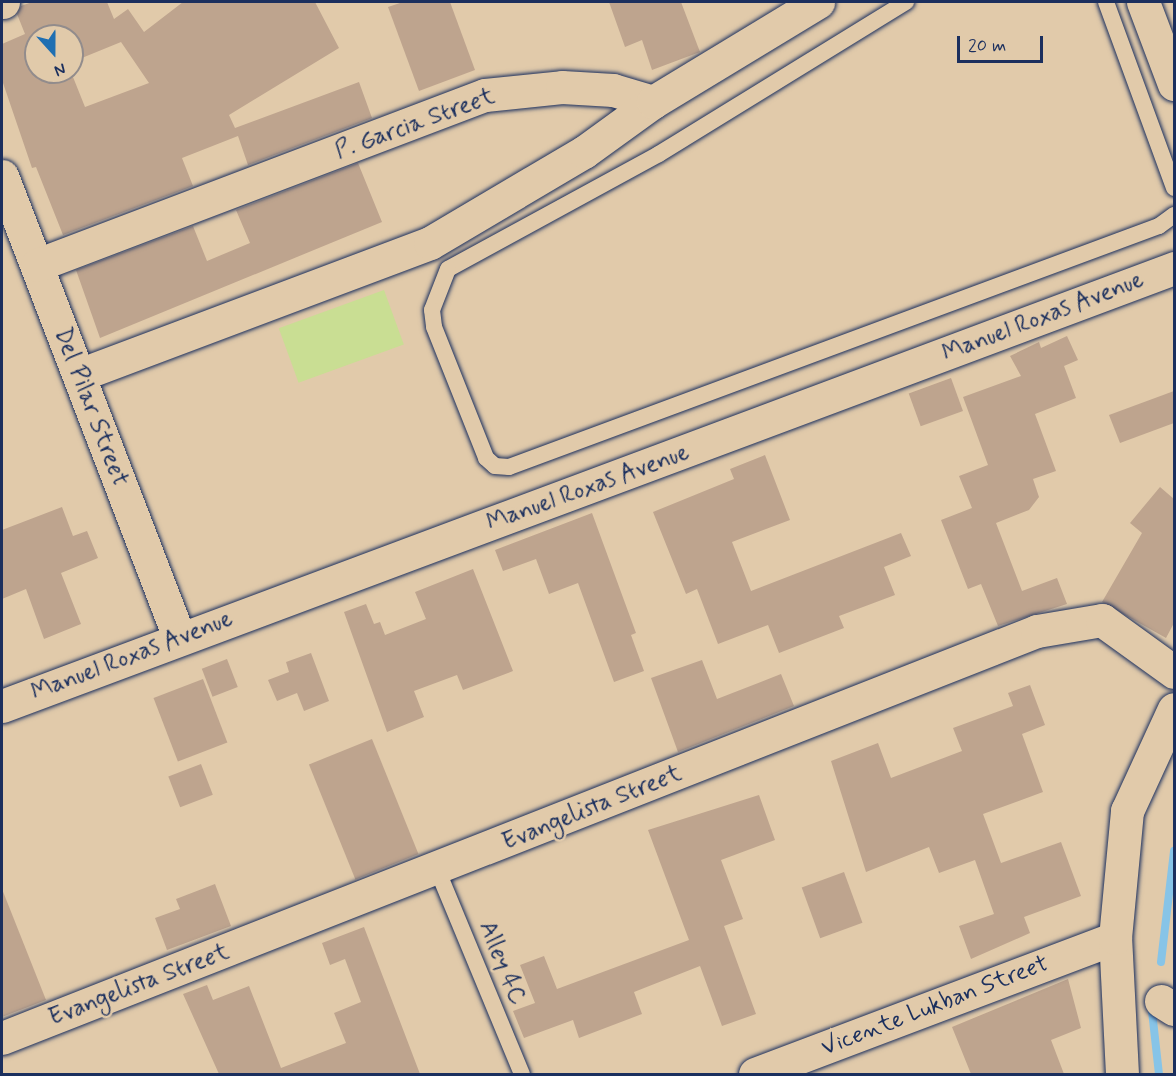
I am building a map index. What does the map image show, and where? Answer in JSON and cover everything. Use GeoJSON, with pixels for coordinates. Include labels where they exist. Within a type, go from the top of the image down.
{"type":"FeatureCollection","features":[{"type":"Feature","properties":{"kind":"street"},"geometry":{"type":"LineString","coordinates":[[79,375],[430,243],[584,153],[653,102],[818,2]]}},
{"type":"Feature","properties":{"kind":"street"},"geometry":{"type":"LineString","coordinates":[[1143,2],[1174,84]]}},
{"type":"Feature","properties":{"kind":"street","name":"P. Garcia Street"},"geometry":{"type":"LineString","coordinates":[[37,265],[484,95],[562,87],[613,90],[653,102]]}},
{"type":"Feature","properties":{"kind":"street","name":"Del Pilar Street"},"geometry":{"type":"LineString","coordinates":[[2,176],[179,638]]}},
{"type":"Feature","properties":{"kind":"street","name":"Manuel Roxas Avenue"},"geometry":{"type":"LineString","coordinates":[[2,706],[1174,268]]}},
{"type":"Feature","properties":{"kind":"street","name":"Evangelista Street"},"geometry":{"type":"LineString","coordinates":[[2,1038],[437,869],[1037,631],[1102,620],[1174,672]]}},
{"type":"Feature","properties":{"kind":"street"},"geometry":{"type":"LineString","coordinates":[[1122,1074],[1115,938],[1127,811],[1174,709]]}},
{"type":"Feature","properties":{"kind":"street","name":"Vicente Lukban Street"},"geometry":{"type":"LineString","coordinates":[[755,1074],[1115,938]]}},
{"type":"Feature","properties":{"kind":"lane"},"geometry":{"type":"LineString","coordinates":[[906,2],[659,154],[448,269],[435,299],[434,327],[486,458],[495,466],[509,467],[1159,226],[1174,215]]}},
{"type":"Feature","properties":{"kind":"lane"},"geometry":{"type":"LineString","coordinates":[[1106,2],[1174,188]]}},
{"type":"Feature","properties":{"kind":"lane","name":"Alley 4C"},"geometry":{"type":"LineString","coordinates":[[437,869],[522,1074]]}},
{"type":"Feature","properties":{"kind":"green space"},"geometry":{"type":"Polygon","coordinates":[[[384,290],[404,345],[299,383],[279,328],[384,290]]]}},
{"type":"Feature","properties":{"kind":"building"},"geometry":{"type":"Polygon","coordinates":[[[32,2],[107,2],[114,19],[128,9],[144,32],[183,2],[315,2],[339,48],[229,115],[235,128],[359,82],[372,118],[248,165],[238,136],[182,158],[193,186],[63,235],[36,167],[32,168],[2,80],[2,44],[24,34],[24,84],[76,84],[85,107],[149,83],[121,42],[84,57],[84,24],[24,24],[24,32],[17,14],[21,6],[32,2]]]}},
{"type":"Feature","properties":{"kind":"building"},"geometry":{"type":"Polygon","coordinates":[[[403,2],[450,2],[475,70],[419,91],[388,7],[403,2]]]}},
{"type":"Feature","properties":{"kind":"building"},"geometry":{"type":"Polygon","coordinates":[[[609,2],[681,2],[700,52],[652,70],[642,40],[625,47],[609,2]]]}},
{"type":"Feature","properties":{"kind":"building"},"geometry":{"type":"Polygon","coordinates":[[[358,163],[382,222],[100,338],[76,270],[193,226],[207,261],[250,243],[236,210],[358,163]]]}},
{"type":"Feature","properties":{"kind":"building"},"geometry":{"type":"Polygon","coordinates":[[[1067,336],[1078,360],[1064,366],[1076,398],[1035,414],[1056,471],[1033,479],[1039,497],[1029,510],[996,523],[1022,591],[1057,578],[1067,604],[998,626],[981,584],[968,589],[941,520],[972,508],[959,476],[988,465],[963,397],[1021,376],[1010,356],[1039,342],[1041,348],[1067,336]]]}},
{"type":"Feature","properties":{"kind":"building"},"geometry":{"type":"Polygon","coordinates":[[[951,378],[963,411],[921,426],[909,393],[951,378]]]}},
{"type":"Feature","properties":{"kind":"building"},"geometry":{"type":"Polygon","coordinates":[[[1174,391],[1174,423],[1120,443],[1109,415],[1174,391]]]}},
{"type":"Feature","properties":{"kind":"building"},"geometry":{"type":"Polygon","coordinates":[[[765,455],[790,520],[732,542],[751,591],[901,533],[911,556],[884,567],[895,595],[839,616],[844,628],[779,653],[768,625],[718,644],[697,589],[686,594],[653,512],[734,479],[730,469],[765,455]]]}},
{"type":"Feature","properties":{"kind":"building"},"geometry":{"type":"Polygon","coordinates":[[[1160,487],[1174,499],[1174,623],[1166,638],[1102,602],[1142,533],[1130,523],[1160,487]]]}},
{"type":"Feature","properties":{"kind":"building"},"geometry":{"type":"Polygon","coordinates":[[[62,507],[73,536],[87,531],[98,558],[61,573],[81,624],[44,639],[26,589],[2,599],[2,530],[62,507]]]}},
{"type":"Feature","properties":{"kind":"building"},"geometry":{"type":"Polygon","coordinates":[[[592,513],[636,633],[631,635],[644,671],[614,682],[578,583],[549,594],[536,559],[503,571],[495,550],[592,513]]]}},
{"type":"Feature","properties":{"kind":"building"},"geometry":{"type":"Polygon","coordinates":[[[473,569],[513,671],[463,690],[457,675],[414,691],[424,717],[387,732],[344,612],[366,604],[374,624],[380,622],[385,635],[426,619],[415,592],[473,569]]]}},
{"type":"Feature","properties":{"kind":"building"},"geometry":{"type":"Polygon","coordinates":[[[311,653],[329,701],[304,711],[297,693],[277,701],[268,680],[289,672],[286,662],[311,653]]]}},
{"type":"Feature","properties":{"kind":"building"},"geometry":{"type":"Polygon","coordinates":[[[227,659],[238,687],[213,697],[202,669],[227,659]]]}},
{"type":"Feature","properties":{"kind":"building"},"geometry":{"type":"Polygon","coordinates":[[[702,660],[717,699],[781,674],[794,706],[678,752],[651,678],[702,660]]]}},
{"type":"Feature","properties":{"kind":"building"},"geometry":{"type":"Polygon","coordinates":[[[203,679],[227,742],[178,761],[154,698],[203,679]]]}},
{"type":"Feature","properties":{"kind":"building"},"geometry":{"type":"Polygon","coordinates":[[[1030,685],[1045,725],[1022,734],[1043,792],[983,814],[1001,863],[1061,842],[1081,896],[1024,917],[1030,933],[971,959],[959,926],[994,914],[975,860],[939,873],[929,847],[866,872],[831,761],[878,743],[891,778],[962,751],[953,728],[1013,706],[1008,693],[1030,685]]]}},
{"type":"Feature","properties":{"kind":"building"},"geometry":{"type":"Polygon","coordinates":[[[372,739],[418,854],[355,879],[309,764],[372,739]]]}},
{"type":"Feature","properties":{"kind":"building"},"geometry":{"type":"Polygon","coordinates":[[[201,764],[213,795],[180,807],[168,777],[201,764]]]}},
{"type":"Feature","properties":{"kind":"building"},"geometry":{"type":"Polygon","coordinates":[[[759,795],[775,840],[721,860],[743,919],[724,926],[756,1014],[722,1026],[700,966],[634,992],[642,1014],[579,1038],[573,1020],[524,1038],[513,1011],[535,1003],[520,965],[544,956],[557,989],[689,940],[648,830],[759,795]]]}},
{"type":"Feature","properties":{"kind":"building"},"geometry":{"type":"Polygon","coordinates":[[[844,872],[862,923],[820,938],[802,887],[844,872]]]}},
{"type":"Feature","properties":{"kind":"building"},"geometry":{"type":"Polygon","coordinates":[[[215,884],[231,926],[167,950],[155,918],[180,909],[176,899],[215,884]]]}},
{"type":"Feature","properties":{"kind":"building"},"geometry":{"type":"Polygon","coordinates":[[[2,889],[46,1000],[2,1017],[2,889]]]}},
{"type":"Feature","properties":{"kind":"building"},"geometry":{"type":"Polygon","coordinates":[[[364,927],[420,1074],[219,1074],[183,994],[207,985],[213,1000],[249,986],[281,1068],[346,1043],[334,1013],[361,1002],[345,959],[330,965],[322,943],[364,927]]]}},
{"type":"Feature","properties":{"kind":"building"},"geometry":{"type":"Polygon","coordinates":[[[1068,979],[1081,1028],[1051,1040],[1064,1074],[971,1074],[952,1027],[1068,979]]]}},
{"type":"Feature","properties":{"kind":"waterway"},"geometry":{"type":"LineString","coordinates":[[1161,962],[1174,851]]}},
{"type":"Feature","properties":{"kind":"waterway"},"geometry":{"type":"LineString","coordinates":[[1152,1011],[1159,1074]]}}]}
